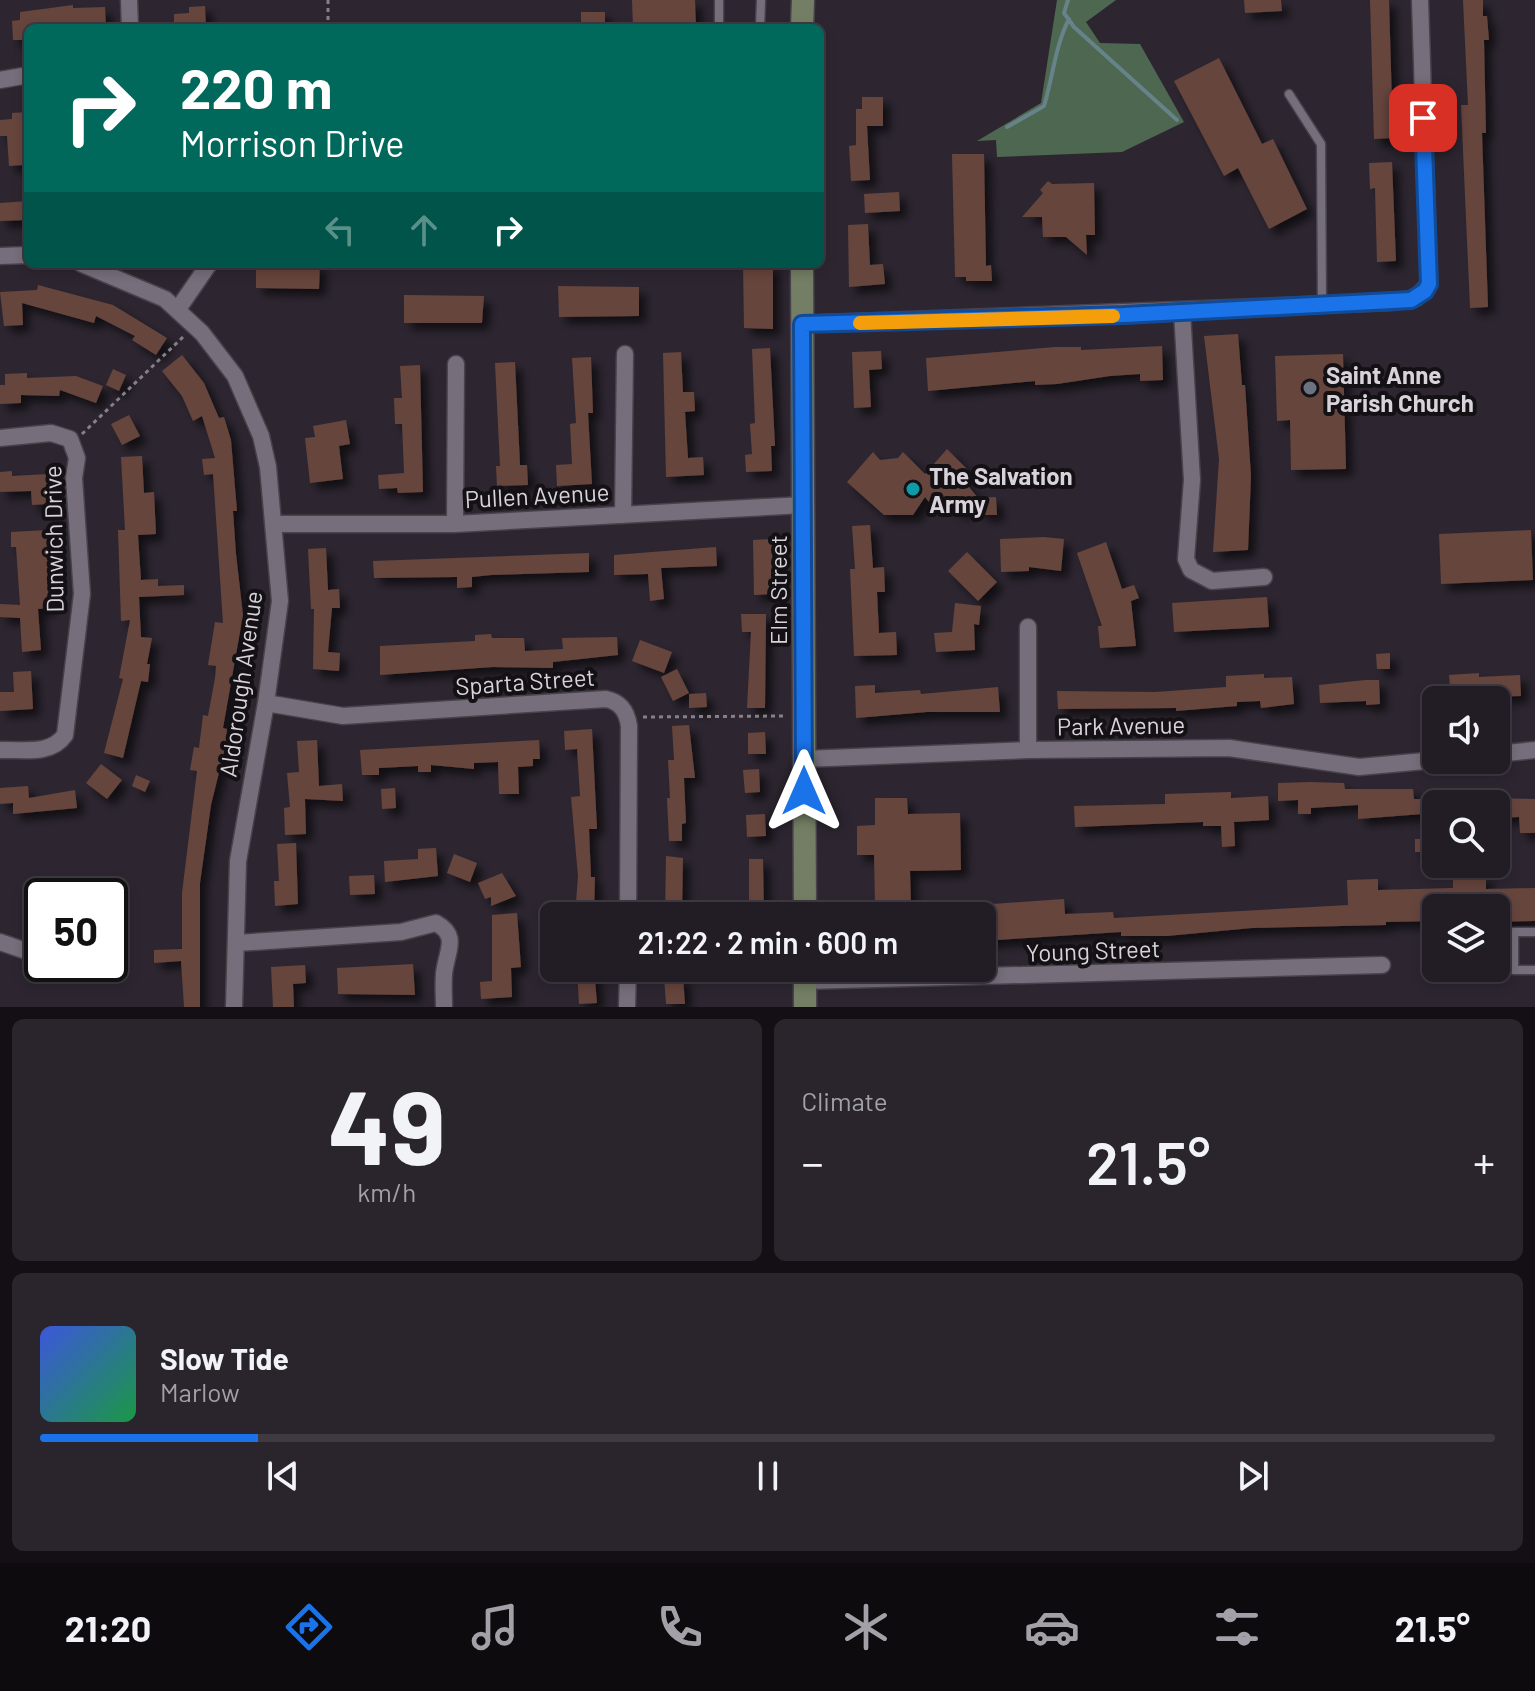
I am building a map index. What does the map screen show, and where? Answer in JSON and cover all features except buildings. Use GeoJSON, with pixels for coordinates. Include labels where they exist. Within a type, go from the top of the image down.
{"type":"FeatureCollection","features":[{"type":"Feature","properties":{"kind":"main road"},"geometry":{"type":"LineString","coordinates":[[802,24],[803,0]]}},
{"type":"Feature","properties":{"kind":"main road","name":"Elm Street"},"geometry":{"type":"LineString","coordinates":[[802,268],[805,902]]}},
{"type":"Feature","properties":{"kind":"main road"},"geometry":{"type":"LineString","coordinates":[[805,982],[805,1007]]}},
{"type":"Feature","properties":{"kind":"street"},"geometry":{"type":"LineString","coordinates":[[129,0],[130,24]]}},
{"type":"Feature","properties":{"kind":"street"},"geometry":{"type":"LineString","coordinates":[[802,324],[1322,306],[1402,302],[1420,295],[1429,284],[1420,0]]}},
{"type":"Feature","properties":{"kind":"street"},"geometry":{"type":"LineString","coordinates":[[0,80],[24,76]]}},
{"type":"Feature","properties":{"kind":"street"},"geometry":{"type":"LineString","coordinates":[[0,256],[24,255]]}},
{"type":"Feature","properties":{"kind":"street","name":"Aldorough Avenue"},"geometry":{"type":"LineString","coordinates":[[93,268],[121,278],[178,309],[195,326],[235,376],[250,408],[268,467],[280,601],[266,703],[238,861],[234,1007]]}},
{"type":"Feature","properties":{"kind":"street"},"geometry":{"type":"LineString","coordinates":[[178,309],[206,268]]}},
{"type":"Feature","properties":{"kind":"street"},"geometry":{"type":"LineString","coordinates":[[1182,312],[1192,480],[1186,559],[1191,570],[1212,581],[1264,577]]}},
{"type":"Feature","properties":{"kind":"street"},"geometry":{"type":"LineString","coordinates":[[623,515],[625,354]]}},
{"type":"Feature","properties":{"kind":"street"},"geometry":{"type":"LineString","coordinates":[[455,524],[456,364]]}},
{"type":"Feature","properties":{"kind":"street","name":"Dunwich Drive"},"geometry":{"type":"LineString","coordinates":[[0,438],[51,433],[70,439],[77,458],[74,478],[82,594],[67,727],[60,742],[51,748],[0,750]]}},
{"type":"Feature","properties":{"kind":"street","name":"Pullen Avenue"},"geometry":{"type":"LineString","coordinates":[[273,524],[455,524],[803,505]]}},
{"type":"Feature","properties":{"kind":"street"},"geometry":{"type":"LineString","coordinates":[[1028,627],[1028,750]]}},
{"type":"Feature","properties":{"kind":"street","name":"Sparta Street"},"geometry":{"type":"LineString","coordinates":[[266,703],[343,716],[606,699],[617,703],[624,709],[629,726],[628,902]]}},
{"type":"Feature","properties":{"kind":"street","name":"Park Avenue"},"geometry":{"type":"LineString","coordinates":[[804,759],[1028,750],[1229,748],[1359,767],[1422,761]]}},
{"type":"Feature","properties":{"kind":"street"},"geometry":{"type":"LineString","coordinates":[[1510,753],[1535,750]]}},
{"type":"Feature","properties":{"kind":"street"},"geometry":{"type":"LineString","coordinates":[[237,943],[401,932],[436,923],[447,929],[452,939],[444,972],[444,1007]]}},
{"type":"Feature","properties":{"kind":"street"},"geometry":{"type":"LineString","coordinates":[[0,942],[24,950]]}},
{"type":"Feature","properties":{"kind":"street","name":"Young Street"},"geometry":{"type":"LineString","coordinates":[[996,972],[1382,965]]}},
{"type":"Feature","properties":{"kind":"street"},"geometry":{"type":"LineString","coordinates":[[627,1007],[628,982]]}},
{"type":"Feature","properties":{"kind":"lane"},"geometry":{"type":"LineString","coordinates":[[719,0],[719,24]]}},
{"type":"Feature","properties":{"kind":"lane"},"geometry":{"type":"LineString","coordinates":[[760,24],[761,0]]}},
{"type":"Feature","properties":{"kind":"lane"},"geometry":{"type":"LineString","coordinates":[[1289,94],[1321,144],[1322,306]]}},
{"type":"Feature","properties":{"kind":"lane"},"geometry":{"type":"LineString","coordinates":[[1535,932],[1514,932],[1514,970],[1535,970]]}},
{"type":"Feature","properties":{"kind":"path"},"geometry":{"type":"LineString","coordinates":[[328,0],[328,24]]}},
{"type":"Feature","properties":{"kind":"path"},"geometry":{"type":"LineString","coordinates":[[72,444],[195,326]]}},
{"type":"Feature","properties":{"kind":"path"},"geometry":{"type":"LineString","coordinates":[[641,717],[784,716]]}},
{"type":"Feature","properties":{"kind":"green space"},"geometry":{"type":"Polygon","coordinates":[[[1057,0],[1116,0],[1086,22],[1100,43],[1140,44],[1184,122],[1122,152],[997,157],[996,140],[977,141],[1041,103],[1057,0]]]}},
{"type":"Feature","properties":{"kind":"waterway"},"geometry":{"type":"LineString","coordinates":[[1068,0],[1064,13],[1074,27],[1177,120]]}},
{"type":"Feature","properties":{"kind":"waterway"},"geometry":{"type":"LineString","coordinates":[[1007,127],[1044,106],[1057,51],[1069,19]]}},
{"type":"Feature","properties":{"kind":"slow traffic"},"geometry":{"type":"LineString","coordinates":[[860,323],[1113,316]]}},
{"type":"Feature","properties":{"kind":"place","name":"Saint Anne Parish Church"},"geometry":{"type":"Point","coordinates":[1310,388]}},
{"type":"Feature","properties":{"kind":"place","name":"The Salvation Army"},"geometry":{"type":"Point","coordinates":[913,489]}},
{"type":"Feature","properties":{"kind":"route"},"geometry":{"type":"LineString","coordinates":[[804,791],[802,324],[1124,315],[1411,300],[1425,291],[1429,284],[1423,118]]}}]}
